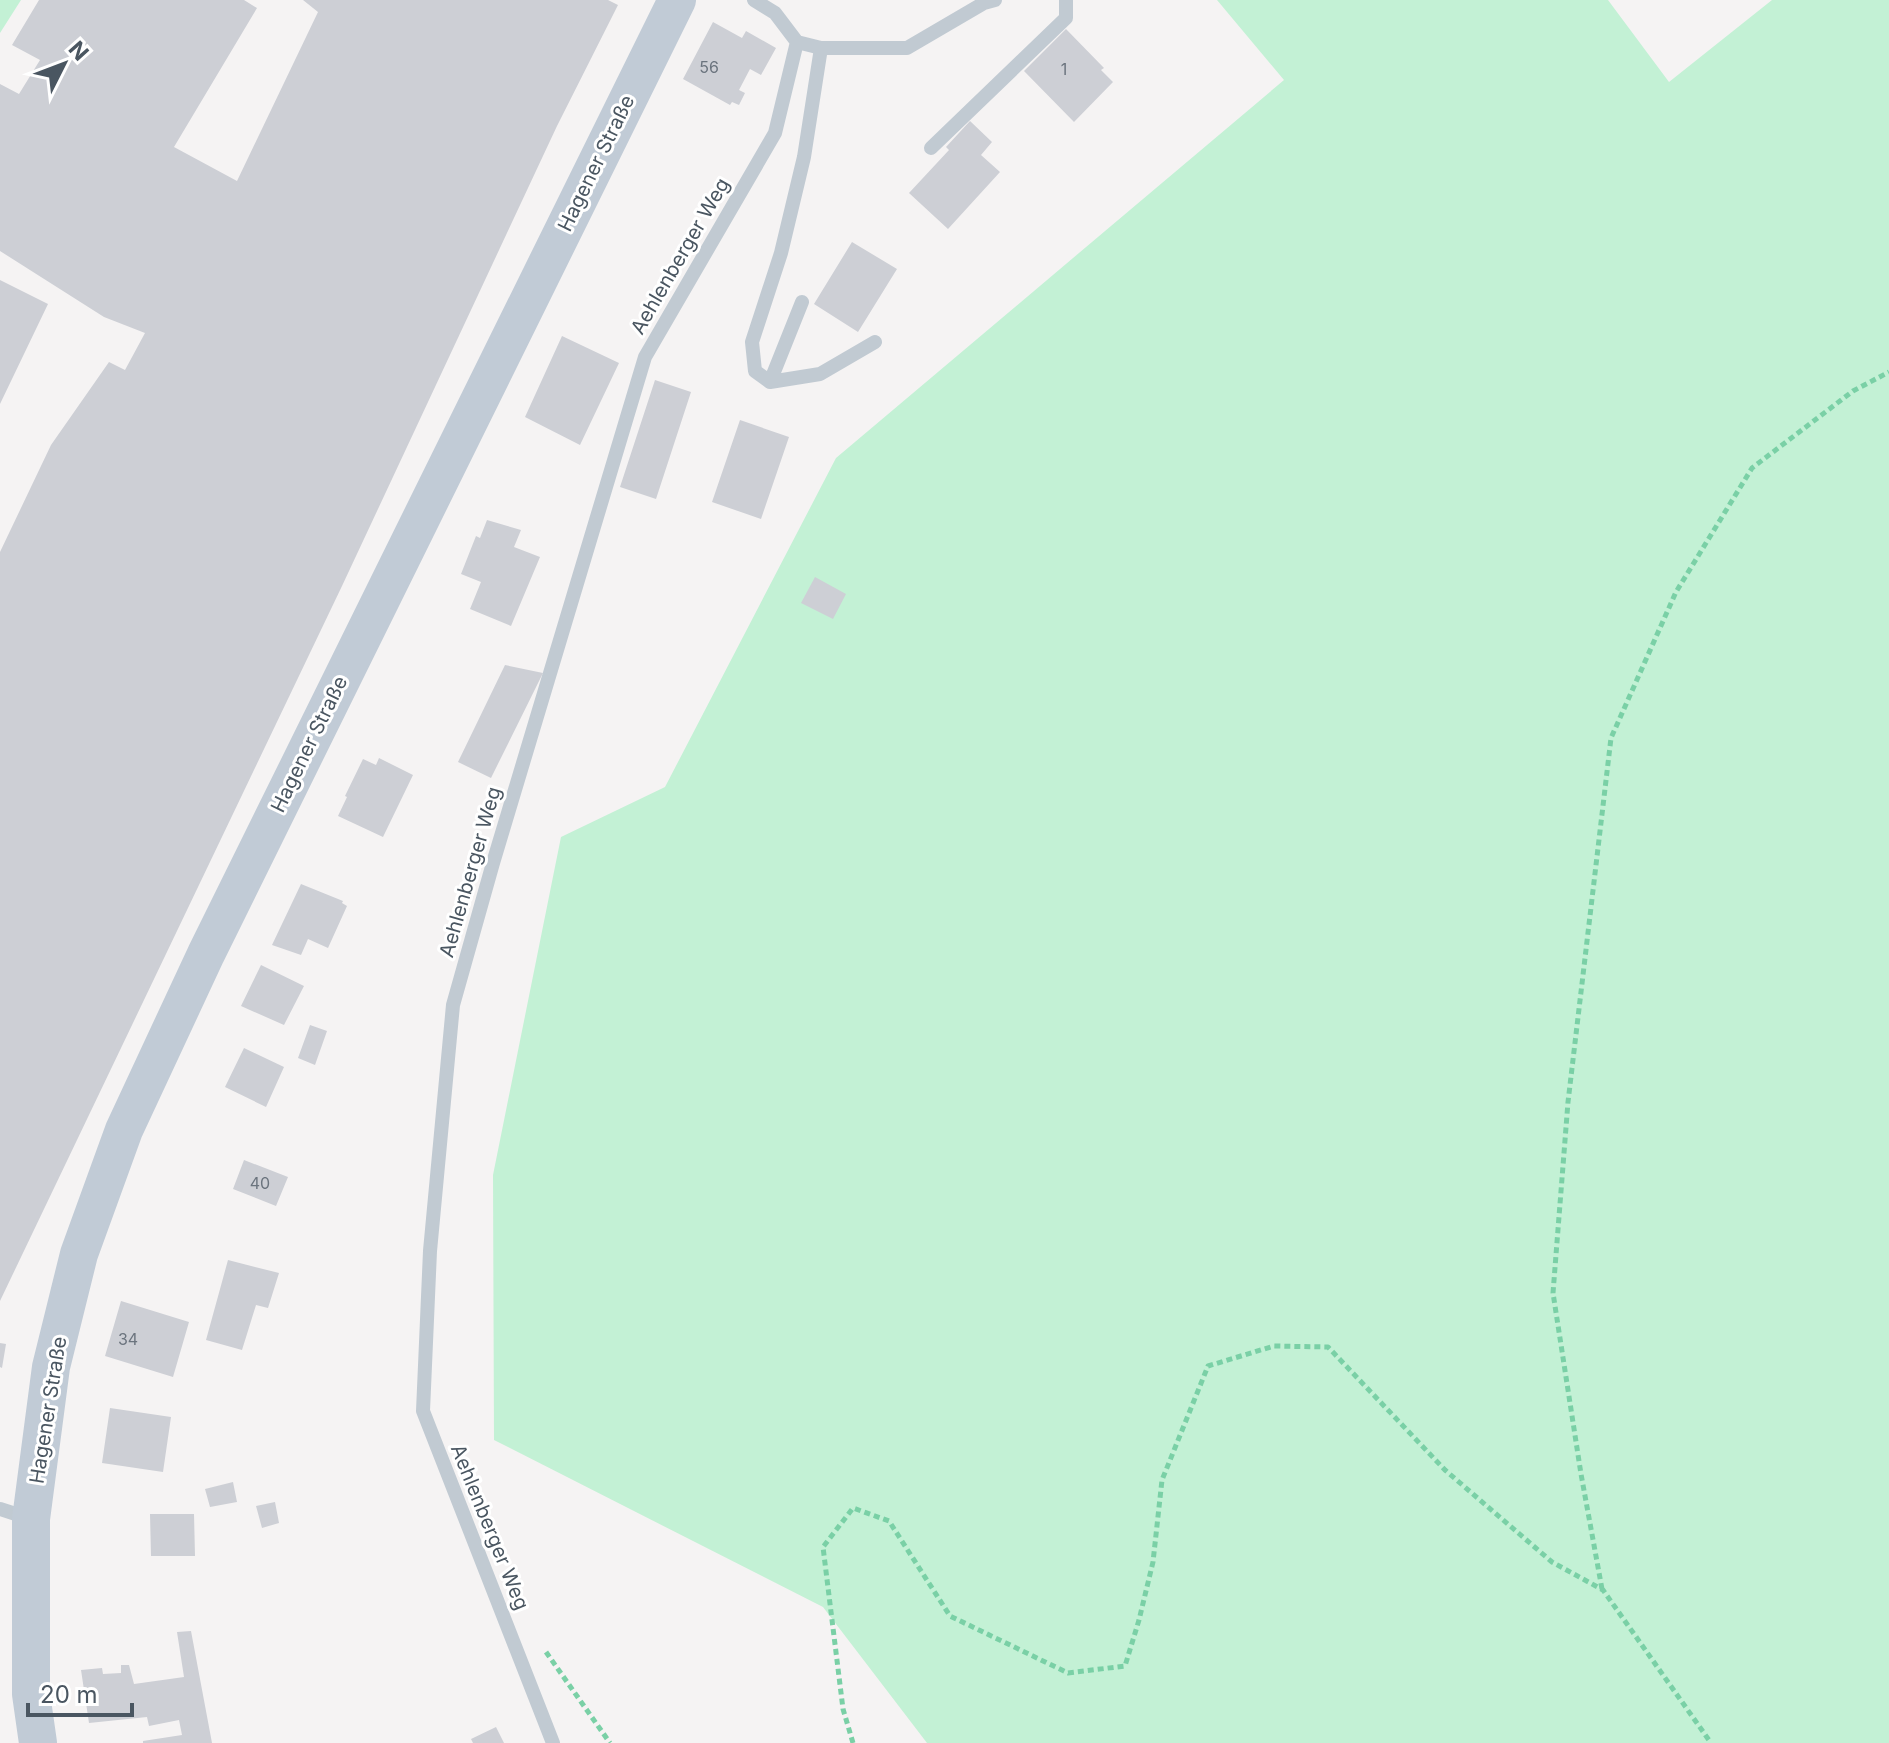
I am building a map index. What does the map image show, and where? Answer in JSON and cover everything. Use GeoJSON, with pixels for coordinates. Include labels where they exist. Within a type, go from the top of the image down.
{"type":"FeatureCollection","features":[{"type":"Feature","properties":{"kind":"main road","name":"Hagener Straße"},"geometry":{"type":"LineString","coordinates":[[38,1743],[16,1514],[79,1254],[124,1130],[212,940],[677,0]]}},
{"type":"Feature","properties":{"kind":"lane"},"geometry":{"type":"LineString","coordinates":[[754,0],[775,13],[797,42],[821,48],[907,48],[984,3],[995,0]]}},
{"type":"Feature","properties":{"kind":"lane"},"geometry":{"type":"LineString","coordinates":[[931,148],[1066,18],[1066,0]]}},
{"type":"Feature","properties":{"kind":"lane","name":"Aehlenberger Weg"},"geometry":{"type":"LineString","coordinates":[[553,1743],[423,1411],[430,1251],[453,1005],[645,357],[775,133],[797,42]]}},
{"type":"Feature","properties":{"kind":"lane"},"geometry":{"type":"LineString","coordinates":[[821,48],[801,171],[781,253],[752,342],[755,371],[770,382],[820,374],[875,342]]}},
{"type":"Feature","properties":{"kind":"lane"},"geometry":{"type":"LineString","coordinates":[[770,382],[802,302]]}},
{"type":"Feature","properties":{"kind":"path"},"geometry":{"type":"LineString","coordinates":[[1711,1743],[1603,1590],[1581,1474],[1553,1293],[1568,1102],[1611,738],[1676,592],[1752,468],[1853,391],[1889,372]]}},
{"type":"Feature","properties":{"kind":"path"},"geometry":{"type":"LineString","coordinates":[[853,1743],[843,1709],[823,1547],[853,1508],[889,1521],[950,1616],[1068,1673],[1125,1666],[1153,1562],[1162,1480],[1208,1366],[1274,1346],[1328,1347],[1445,1470],[1552,1562],[1603,1590]]}},
{"type":"Feature","properties":{"kind":"green space"},"geometry":{"type":"Polygon","coordinates":[[[0,0],[21,0],[0,33],[0,0]]]}},
{"type":"Feature","properties":{"kind":"green space"},"geometry":{"type":"Polygon","coordinates":[[[1217,0],[1608,0],[1669,82],[1772,0],[1889,0],[1889,1743],[927,1743],[823,1607],[494,1440],[493,1175],[561,837],[665,787],[836,458],[1284,80],[1217,0]]]}},
{"type":"Feature","properties":{"kind":"building"},"geometry":{"type":"Polygon","coordinates":[[[39,0],[244,0],[257,8],[174,147],[237,181],[318,12],[303,0],[608,0],[618,5],[557,126],[342,586],[0,1301],[0,552],[51,445],[109,362],[125,370],[145,333],[104,317],[0,251],[0,84],[19,94],[40,60],[12,45],[39,0]]]}},
{"type":"Feature","properties":{"kind":"building"},"geometry":{"type":"Polygon","coordinates":[[[713,22],[742,38],[746,31],[776,48],[761,75],[750,69],[739,90],[745,93],[739,105],[732,102],[730,105],[683,79],[713,22]]]}},
{"type":"Feature","properties":{"kind":"building"},"geometry":{"type":"Polygon","coordinates":[[[1066,29],[1104,68],[1101,70],[1113,82],[1074,122],[1024,71],[1066,29]]]}},
{"type":"Feature","properties":{"kind":"building"},"geometry":{"type":"Polygon","coordinates":[[[970,121],[992,142],[981,155],[1000,172],[948,229],[909,193],[949,150],[946,147],[970,121]]]}},
{"type":"Feature","properties":{"kind":"building"},"geometry":{"type":"Polygon","coordinates":[[[852,242],[897,269],[858,332],[814,304],[852,242]]]}},
{"type":"Feature","properties":{"kind":"building"},"geometry":{"type":"Polygon","coordinates":[[[0,280],[48,304],[0,404],[0,280]]]}},
{"type":"Feature","properties":{"kind":"building"},"geometry":{"type":"Polygon","coordinates":[[[562,336],[619,363],[580,445],[525,417],[562,336]]]}},
{"type":"Feature","properties":{"kind":"building"},"geometry":{"type":"Polygon","coordinates":[[[655,380],[691,392],[656,499],[620,487],[655,380]]]}},
{"type":"Feature","properties":{"kind":"building"},"geometry":{"type":"Polygon","coordinates":[[[740,420],[789,437],[761,519],[712,502],[740,420]]]}},
{"type":"Feature","properties":{"kind":"building"},"geometry":{"type":"Polygon","coordinates":[[[487,520],[521,530],[514,547],[540,557],[511,626],[470,609],[481,582],[461,574],[476,536],[480,538],[487,520]]]}},
{"type":"Feature","properties":{"kind":"building"},"geometry":{"type":"Polygon","coordinates":[[[815,577],[846,594],[833,619],[801,603],[815,577]]]}},
{"type":"Feature","properties":{"kind":"building"},"geometry":{"type":"Polygon","coordinates":[[[505,665],[543,673],[491,778],[458,762],[505,665]]]}},
{"type":"Feature","properties":{"kind":"building"},"geometry":{"type":"Polygon","coordinates":[[[379,758],[413,775],[383,837],[338,816],[363,759],[376,765],[379,758]]]}},
{"type":"Feature","properties":{"kind":"building"},"geometry":{"type":"Polygon","coordinates":[[[301,884],[343,901],[347,906],[328,948],[308,939],[301,955],[272,945],[301,884]]]}},
{"type":"Feature","properties":{"kind":"building"},"geometry":{"type":"Polygon","coordinates":[[[261,965],[304,986],[284,1025],[241,1006],[261,965]]]}},
{"type":"Feature","properties":{"kind":"building"},"geometry":{"type":"Polygon","coordinates":[[[310,1025],[327,1031],[315,1065],[298,1058],[310,1025]]]}},
{"type":"Feature","properties":{"kind":"building"},"geometry":{"type":"Polygon","coordinates":[[[244,1048],[284,1067],[266,1107],[225,1087],[244,1048]]]}},
{"type":"Feature","properties":{"kind":"building"},"geometry":{"type":"Polygon","coordinates":[[[244,1160],[288,1177],[276,1206],[233,1189],[244,1160]]]}},
{"type":"Feature","properties":{"kind":"building"},"geometry":{"type":"Polygon","coordinates":[[[228,1260],[279,1273],[268,1308],[256,1305],[242,1350],[206,1340],[228,1260]]]}},
{"type":"Feature","properties":{"kind":"building"},"geometry":{"type":"Polygon","coordinates":[[[121,1301],[189,1322],[173,1377],[105,1356],[121,1301]]]}},
{"type":"Feature","properties":{"kind":"building"},"geometry":{"type":"Polygon","coordinates":[[[0,1343],[6,1344],[2,1368],[0,1367],[0,1343]]]}},
{"type":"Feature","properties":{"kind":"building"},"geometry":{"type":"Polygon","coordinates":[[[110,1408],[171,1417],[163,1472],[102,1463],[110,1408]]]}},
{"type":"Feature","properties":{"kind":"building"},"geometry":{"type":"Polygon","coordinates":[[[233,1482],[237,1502],[210,1507],[205,1489],[233,1482]]]}},
{"type":"Feature","properties":{"kind":"building"},"geometry":{"type":"Polygon","coordinates":[[[275,1502],[279,1523],[262,1528],[256,1506],[275,1502]]]}},
{"type":"Feature","properties":{"kind":"building"},"geometry":{"type":"Polygon","coordinates":[[[150,1514],[194,1514],[195,1556],[151,1556],[150,1514]]]}},
{"type":"Feature","properties":{"kind":"building"},"geometry":{"type":"Polygon","coordinates":[[[191,1631],[212,1743],[143,1743],[182,1735],[179,1720],[149,1726],[147,1717],[89,1723],[81,1670],[102,1668],[103,1674],[121,1673],[121,1665],[129,1665],[134,1684],[184,1677],[177,1632],[191,1631]]]}},
{"type":"Feature","properties":{"kind":"building"},"geometry":{"type":"Polygon","coordinates":[[[496,1727],[504,1743],[473,1743],[471,1739],[496,1727]]]}}]}
